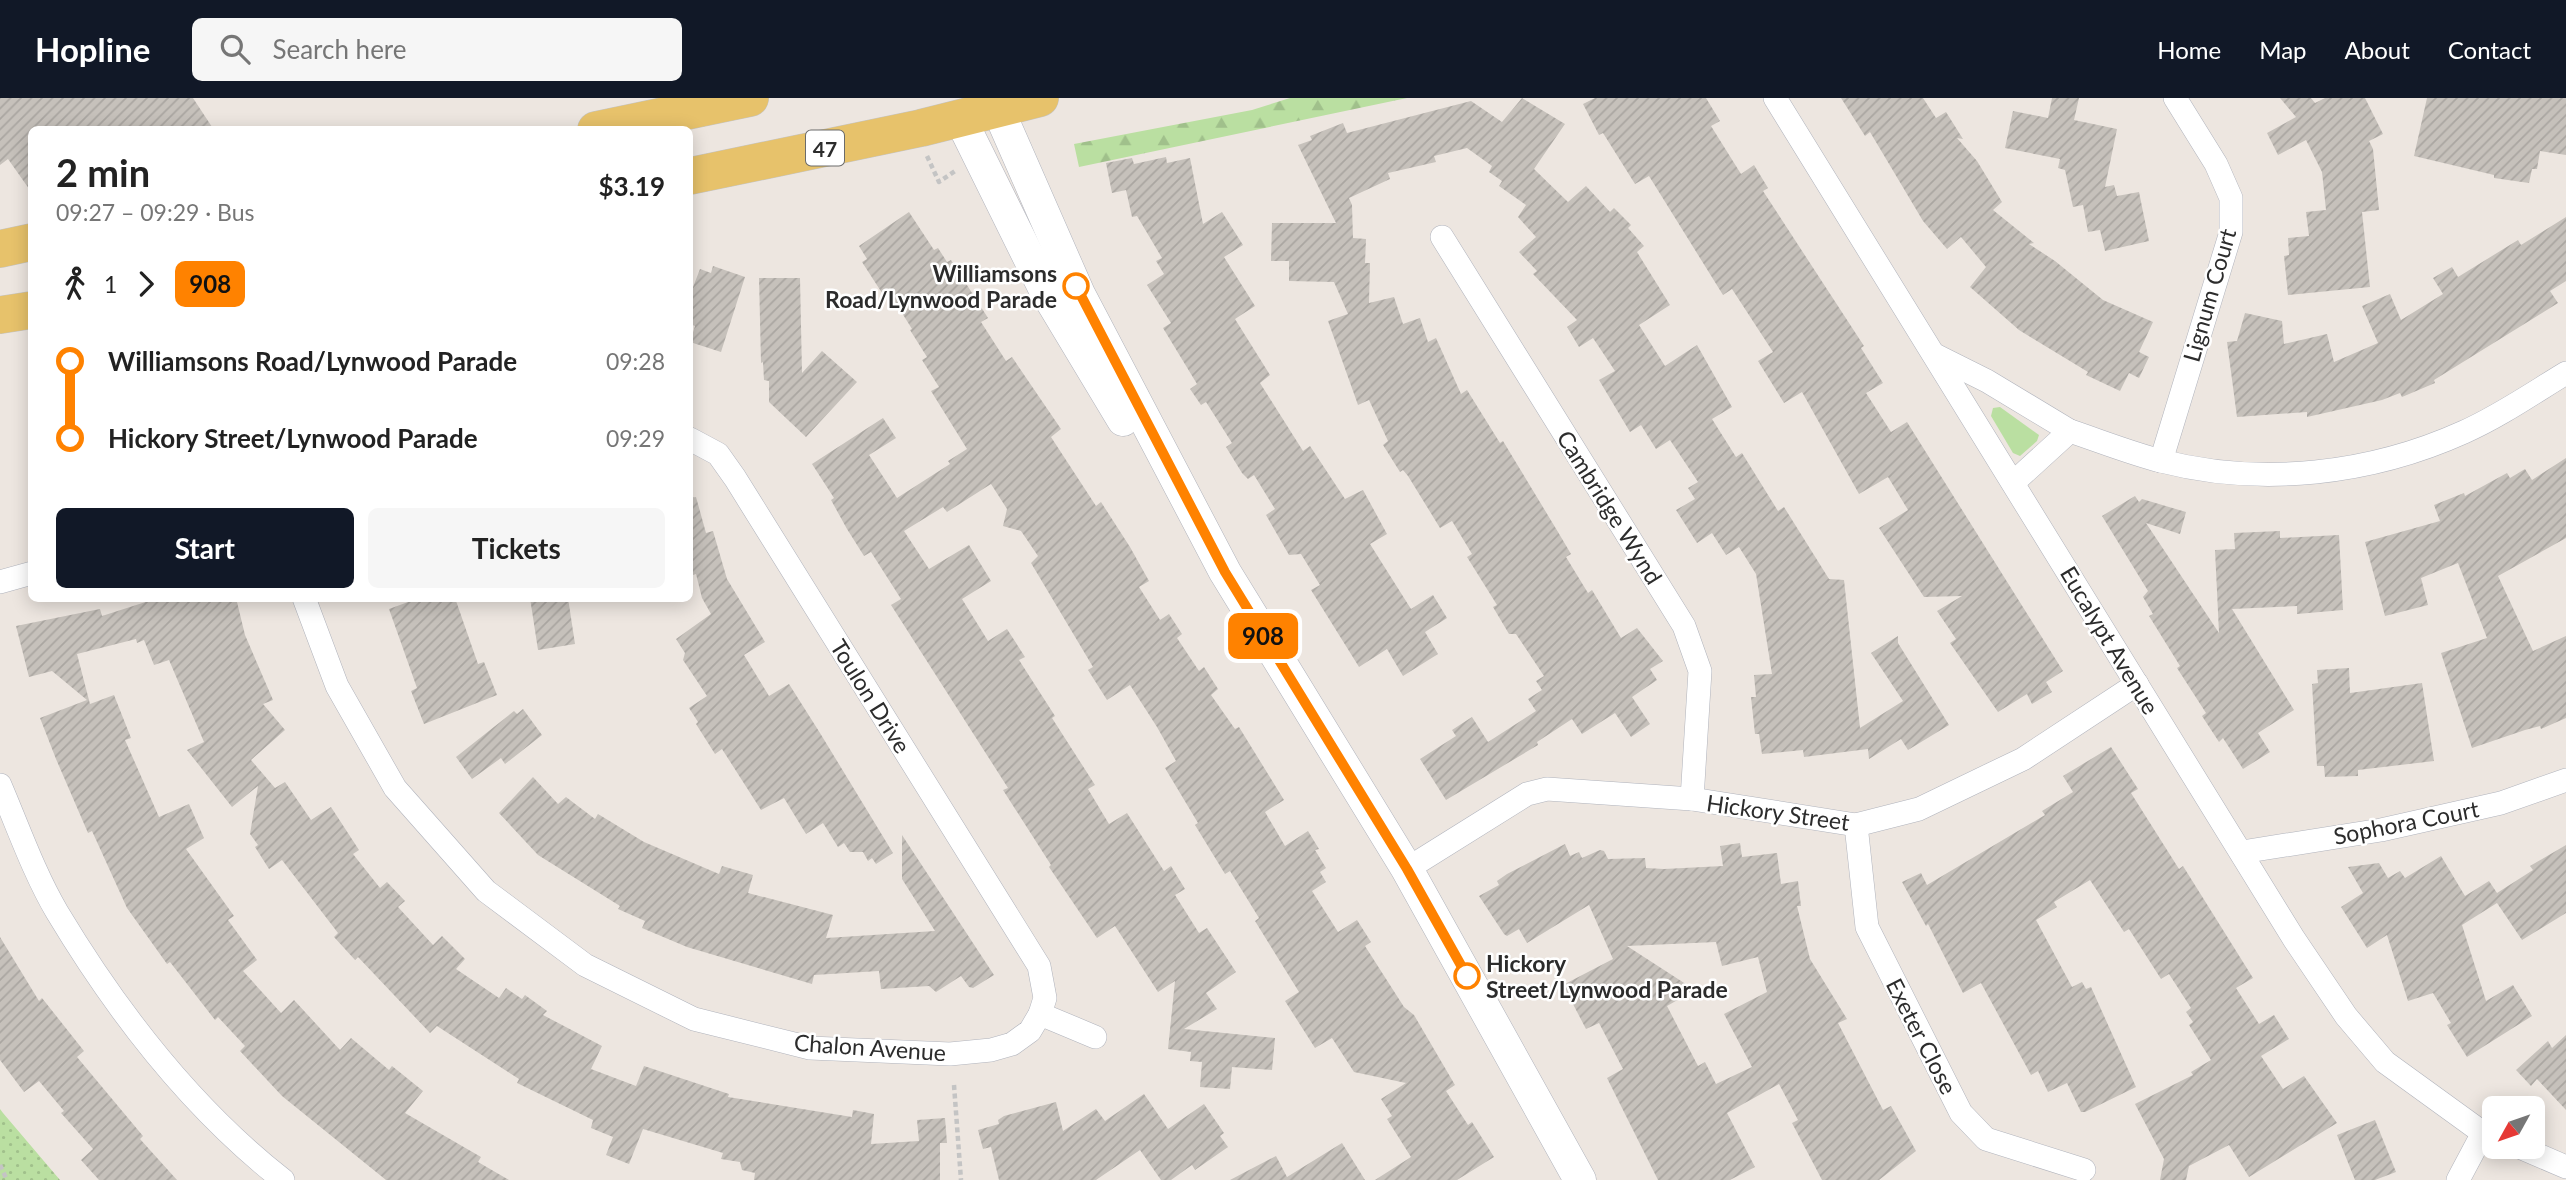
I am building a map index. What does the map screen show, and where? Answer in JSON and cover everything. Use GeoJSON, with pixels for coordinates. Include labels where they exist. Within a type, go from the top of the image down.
{"type":"FeatureCollection","features":[{"type":"Feature","properties":{"kind":"main road"},"geometry":{"type":"LineString","coordinates":[[615,126],[750,98]]}},
{"type":"Feature","properties":{"kind":"main road","name":"47"},"geometry":{"type":"LineString","coordinates":[[693,175],[955,108],[1040,98]]}},
{"type":"Feature","properties":{"kind":"main road"},"geometry":{"type":"LineString","coordinates":[[995,103],[1079,294],[1225,572],[1407,869],[1570,1176]]}},
{"type":"Feature","properties":{"kind":"main road"},"geometry":{"type":"LineString","coordinates":[[955,108],[1046,292],[1158,480],[1225,572]]}},
{"type":"Feature","properties":{"kind":"main road"},"geometry":{"type":"LineString","coordinates":[[0,249],[28,243]]}},
{"type":"Feature","properties":{"kind":"main road"},"geometry":{"type":"LineString","coordinates":[[0,315],[28,311]]}},
{"type":"Feature","properties":{"kind":"street","name":"Eucalypt Avenue"},"geometry":{"type":"LineString","coordinates":[[1775,98],[2294,939],[2346,1016],[2385,1062],[2482,1131]]}},
{"type":"Feature","properties":{"kind":"street","name":"Lignum Court"},"geometry":{"type":"LineString","coordinates":[[2161,461],[2231,232],[2231,198],[2216,164],[2175,98]]}},
{"type":"Feature","properties":{"kind":"street","name":"Cambridge Wynd"},"geometry":{"type":"LineString","coordinates":[[1442,237],[1684,626],[1700,671],[1692,800]]}},
{"type":"Feature","properties":{"kind":"street"},"geometry":{"type":"LineString","coordinates":[[1935,355],[1987,381],[2070,431],[2161,461],[2213,471],[2268,474],[2334,470],[2413,453],[2467,431],[2566,373]]}},
{"type":"Feature","properties":{"kind":"street"},"geometry":{"type":"LineString","coordinates":[[2014,482],[2070,431]]}},
{"type":"Feature","properties":{"kind":"street","name":"Toulon Drive"},"geometry":{"type":"LineString","coordinates":[[693,441],[718,454],[735,478],[1039,966],[1045,998],[1040,1014]]}},
{"type":"Feature","properties":{"kind":"street"},"geometry":{"type":"LineString","coordinates":[[0,582],[28,574]]}},
{"type":"Feature","properties":{"kind":"street","name":"Chalon Avenue"},"geometry":{"type":"LineString","coordinates":[[306,602],[337,686],[394,789],[486,891],[585,965],[694,1019],[810,1048],[950,1054],[991,1050],[1012,1044],[1030,1031],[1040,1014]]}},
{"type":"Feature","properties":{"kind":"street","name":"Hickory Street"},"geometry":{"type":"LineString","coordinates":[[1407,869],[1527,794],[1569,789],[1692,800],[1856,825],[1919,809],[2022,759],[2137,684]]}},
{"type":"Feature","properties":{"kind":"street","name":"Sophora Court"},"geometry":{"type":"LineString","coordinates":[[2242,852],[2381,830],[2501,803],[2566,780]]}},
{"type":"Feature","properties":{"kind":"street"},"geometry":{"type":"LineString","coordinates":[[0,785],[56,909],[111,995],[178,1080],[253,1156],[283,1180]]}},
{"type":"Feature","properties":{"kind":"street","name":"Exeter Close"},"geometry":{"type":"LineString","coordinates":[[1856,825],[1867,927],[1961,1113],[1986,1139],[2084,1170]]}},
{"type":"Feature","properties":{"kind":"street"},"geometry":{"type":"LineString","coordinates":[[1040,1014],[1095,1037]]}},
{"type":"Feature","properties":{"kind":"street"},"geometry":{"type":"LineString","coordinates":[[2458,1180],[2482,1144]]}},
{"type":"Feature","properties":{"kind":"street"},"geometry":{"type":"LineString","coordinates":[[2545,1158],[2566,1167]]}},
{"type":"Feature","properties":{"kind":"path"},"geometry":{"type":"LineString","coordinates":[[954,1085],[961,1180]]}},
{"type":"Feature","properties":{"kind":"path"},"geometry":{"type":"LineString","coordinates":[[0,1165],[7,1180]]}},
{"type":"Feature","properties":{"kind":"green space"},"geometry":{"type":"Polygon","coordinates":[[[1290,98],[1407,98],[1079,167],[1074,144],[1252,110],[1290,98]]]}},
{"type":"Feature","properties":{"kind":"green space"},"geometry":{"type":"Polygon","coordinates":[[[2000,407],[2039,435],[2037,441],[2020,456],[2013,453],[1991,416],[1993,408],[2000,407]]]}},
{"type":"Feature","properties":{"kind":"green space"},"geometry":{"type":"Polygon","coordinates":[[[0,1109],[3,1113],[60,1180],[0,1180],[0,1109]]]}},
{"type":"Feature","properties":{"kind":"building"},"geometry":{"type":"Polygon","coordinates":[[[0,98],[193,98],[211,126],[28,126],[28,187],[8,159],[0,165],[0,98]]]}},
{"type":"Feature","properties":{"kind":"building"},"geometry":{"type":"Polygon","coordinates":[[[1522,98],[1565,124],[1534,169],[1568,202],[1586,186],[1610,212],[1614,208],[1631,225],[1628,228],[1644,246],[1637,252],[1670,305],[1639,325],[1665,366],[1697,345],[1732,407],[1712,419],[1736,457],[1742,453],[1778,511],[1784,507],[1829,579],[1844,580],[1860,728],[1903,701],[1871,653],[1898,636],[1898,643],[1949,725],[1908,750],[1901,739],[1869,759],[1868,749],[1804,757],[1803,750],[1762,754],[1759,734],[1755,734],[1751,697],[1756,697],[1754,675],[1772,674],[1756,574],[1739,547],[1726,555],[1712,533],[1697,543],[1676,510],[1695,499],[1688,488],[1698,482],[1670,440],[1656,449],[1641,425],[1630,432],[1599,380],[1615,371],[1593,338],[1579,347],[1567,327],[1577,320],[1533,274],[1537,271],[1519,252],[1536,237],[1518,217],[1526,205],[1499,186],[1502,181],[1489,172],[1492,166],[1467,148],[1434,156],[1436,162],[1388,173],[1390,179],[1349,198],[1352,205],[1353,238],[1366,239],[1365,263],[1370,263],[1369,303],[1394,297],[1403,324],[1420,318],[1428,342],[1436,338],[1461,394],[1467,390],[1500,443],[1503,441],[1571,554],[1566,557],[1588,593],[1592,590],[1621,638],[1637,628],[1663,661],[1650,669],[1657,680],[1632,697],[1650,724],[1631,737],[1615,713],[1582,734],[1572,719],[1537,742],[1538,745],[1446,800],[1420,759],[1456,736],[1452,730],[1472,717],[1488,742],[1536,711],[1528,699],[1542,690],[1536,681],[1544,676],[1516,634],[1509,634],[1493,607],[1497,605],[1467,557],[1472,554],[1452,521],[1440,528],[1408,476],[1403,470],[1400,472],[1383,445],[1388,441],[1369,400],[1358,405],[1328,321],[1348,314],[1334,282],[1289,281],[1289,261],[1271,261],[1272,223],[1336,223],[1298,145],[1312,140],[1310,136],[1343,123],[1347,133],[1471,101],[1502,122],[1522,98]]]}},
{"type":"Feature","properties":{"kind":"building"},"geometry":{"type":"Polygon","coordinates":[[[1595,98],[1706,98],[1720,121],[1711,126],[1741,174],[1754,165],[1768,188],[1763,191],[1864,346],[1861,348],[1883,383],[1866,393],[1891,432],[1907,422],[2063,671],[2046,682],[2052,692],[2032,704],[2027,694],[1998,712],[1950,643],[1956,639],[1937,611],[1962,596],[1924,597],[1879,528],[1908,510],[1888,477],[1859,494],[1802,392],[1784,403],[1758,361],[1773,352],[1732,289],[1723,295],[1649,176],[1635,184],[1603,133],[1599,135],[1583,104],[1595,98]]]}},
{"type":"Feature","properties":{"kind":"building"},"geometry":{"type":"Polygon","coordinates":[[[1841,98],[1923,98],[1936,118],[1946,112],[1963,139],[1957,138],[1977,161],[2002,202],[1993,210],[2034,243],[2029,244],[2055,261],[2103,300],[2153,322],[2139,352],[2149,357],[2139,378],[2129,373],[2120,391],[2086,375],[2088,372],[2019,330],[1970,287],[1986,267],[1961,237],[1947,249],[1923,221],[1870,132],[1865,136],[1841,98]]]}},
{"type":"Feature","properties":{"kind":"building"},"geometry":{"type":"Polygon","coordinates":[[[2052,98],[2079,98],[2074,120],[2117,129],[2105,187],[2114,185],[2117,196],[2139,192],[2149,241],[2105,251],[2100,230],[2088,232],[2083,205],[2073,207],[2065,170],[2058,168],[2060,159],[2005,148],[2013,111],[2048,118],[2052,98]]]}},
{"type":"Feature","properties":{"kind":"building"},"geometry":{"type":"Polygon","coordinates":[[[2280,98],[2311,98],[2315,103],[2325,98],[2365,98],[2383,134],[2369,141],[2373,149],[2379,210],[2362,212],[2370,287],[2288,295],[2284,256],[2289,255],[2288,238],[2309,236],[2306,212],[2326,210],[2322,172],[2306,140],[2278,155],[2267,133],[2296,117],[2280,98]]]}},
{"type":"Feature","properties":{"kind":"building"},"geometry":{"type":"Polygon","coordinates":[[[2427,98],[2566,98],[2566,155],[2540,151],[2537,169],[2532,169],[2529,183],[2494,178],[2494,175],[2414,156],[2427,98]]]}},
{"type":"Feature","properties":{"kind":"building"},"geometry":{"type":"Polygon","coordinates":[[[1166,157],[1167,163],[1190,158],[1203,224],[1222,212],[1243,245],[1224,257],[1255,306],[1235,319],[1270,375],[1260,383],[1303,451],[1310,446],[1345,499],[1363,490],[1387,534],[1370,544],[1411,609],[1433,595],[1447,618],[1425,632],[1438,654],[1403,676],[1387,649],[1359,667],[1311,590],[1320,585],[1301,554],[1289,555],[1266,515],[1275,509],[1254,475],[1248,479],[1242,473],[1226,447],[1232,443],[1206,402],[1201,405],[1190,389],[1197,384],[1163,328],[1171,323],[1147,285],[1164,274],[1156,261],[1162,258],[1137,216],[1132,217],[1126,190],[1112,193],[1106,163],[1132,158],[1134,164],[1166,157]]]}},
{"type":"Feature","properties":{"kind":"building"},"geometry":{"type":"Polygon","coordinates":[[[909,212],[934,250],[938,248],[947,262],[951,260],[988,318],[981,322],[1006,361],[1012,357],[1061,429],[1051,437],[1096,506],[1101,502],[1130,547],[1149,581],[1139,587],[1160,620],[1169,614],[1182,634],[1177,638],[1199,671],[1204,667],[1218,689],[1211,695],[1235,729],[1239,727],[1284,800],[1265,812],[1285,846],[1308,831],[1319,849],[1315,850],[1326,868],[1320,872],[1326,882],[1312,891],[1338,932],[1357,920],[1371,942],[1365,946],[1404,1007],[1414,1015],[1455,1085],[1446,1091],[1468,1125],[1472,1122],[1494,1157],[1457,1180],[1375,1180],[1411,1157],[1387,1119],[1392,1116],[1381,1099],[1406,1083],[1354,1072],[1332,1038],[1315,1048],[1285,1001],[1299,992],[1255,921],[1259,918],[1230,871],[1225,874],[1165,768],[1176,761],[1157,727],[1130,685],[1107,700],[1088,670],[1093,667],[1031,563],[1038,556],[1021,531],[1003,526],[1007,509],[991,484],[947,512],[943,507],[904,531],[929,569],[969,545],[991,581],[962,599],[988,641],[1007,629],[1025,657],[1019,660],[1095,785],[1088,789],[1109,824],[1127,813],[1164,871],[1171,866],[1185,889],[1175,895],[1199,933],[1207,928],[1236,972],[1206,993],[1217,1009],[1184,1029],[1275,1038],[1272,1070],[1232,1067],[1230,1089],[1200,1087],[1202,1062],[1190,1061],[1191,1052],[1168,1049],[1175,981],[1158,992],[1115,926],[1097,938],[1049,867],[1051,865],[1003,790],[1008,788],[891,605],[901,599],[871,552],[864,556],[847,529],[831,500],[834,498],[812,464],[883,418],[896,438],[869,455],[897,498],[950,464],[948,461],[967,449],[931,391],[939,387],[922,360],[927,357],[910,330],[912,329],[887,289],[882,293],[862,262],[867,259],[859,246],[909,212]]]}},
{"type":"Feature","properties":{"kind":"building"},"geometry":{"type":"Polygon","coordinates":[[[2566,217],[2566,281],[2550,291],[2558,303],[2434,380],[2435,383],[2402,397],[2400,393],[2382,400],[2307,417],[2307,412],[2237,417],[2227,342],[2237,341],[2245,313],[2282,321],[2284,344],[2327,334],[2334,362],[2378,343],[2362,306],[2390,294],[2401,320],[2443,294],[2433,278],[2452,267],[2458,277],[2518,240],[2521,245],[2566,217]]]}},
{"type":"Feature","properties":{"kind":"building"},"geometry":{"type":"Polygon","coordinates":[[[713,266],[745,277],[721,352],[693,343],[693,287],[700,269],[711,273],[713,266]]]}},
{"type":"Feature","properties":{"kind":"building"},"geometry":{"type":"Polygon","coordinates":[[[759,278],[800,278],[802,373],[822,351],[857,382],[806,437],[769,402],[769,381],[764,380],[763,362],[761,363],[759,278]]]}},
{"type":"Feature","properties":{"kind":"building"},"geometry":{"type":"Polygon","coordinates":[[[2566,458],[2566,538],[2498,576],[2533,651],[2566,636],[2566,718],[2541,729],[2540,726],[2525,730],[2472,748],[2441,653],[2487,638],[2458,563],[2421,578],[2428,605],[2385,616],[2365,542],[2440,521],[2434,505],[2464,493],[2465,496],[2507,473],[2510,478],[2525,469],[2532,480],[2566,458]]]}},
{"type":"Feature","properties":{"kind":"building"},"geometry":{"type":"Polygon","coordinates":[[[2135,496],[2139,502],[2142,499],[2186,512],[2180,534],[2146,523],[2219,633],[2215,550],[2235,549],[2234,533],[2280,531],[2280,538],[2339,535],[2343,610],[2297,614],[2297,606],[2232,609],[2294,710],[2258,733],[2270,752],[2243,769],[2223,738],[2219,742],[2202,716],[2206,713],[2177,668],[2180,666],[2149,616],[2153,614],[2143,597],[2148,591],[2102,516],[2135,496]]]}},
{"type":"Feature","properties":{"kind":"building"},"geometry":{"type":"Polygon","coordinates":[[[696,497],[706,533],[713,531],[727,579],[765,642],[744,655],[769,696],[789,684],[820,733],[893,853],[876,864],[872,858],[868,861],[863,852],[850,852],[844,843],[838,847],[823,823],[806,834],[784,798],[761,810],[722,749],[715,754],[696,724],[698,722],[689,708],[707,696],[683,660],[685,653],[676,639],[711,614],[702,598],[696,574],[693,575],[693,498],[696,497]]]}},
{"type":"Feature","properties":{"kind":"building"},"geometry":{"type":"Polygon","coordinates":[[[146,602],[237,602],[245,635],[273,700],[263,704],[285,730],[251,760],[275,788],[285,782],[311,820],[331,807],[359,850],[353,854],[380,888],[387,882],[405,901],[398,907],[433,945],[442,936],[465,959],[456,969],[499,998],[506,988],[522,999],[525,995],[547,1011],[543,1015],[602,1046],[591,1069],[636,1086],[644,1066],[729,1094],[728,1097],[852,1117],[853,1110],[874,1114],[871,1144],[919,1141],[917,1120],[945,1118],[947,1143],[940,1143],[940,1180],[754,1180],[755,1173],[742,1170],[740,1162],[721,1159],[723,1153],[643,1129],[629,1164],[606,1155],[613,1137],[591,1128],[593,1120],[517,1083],[519,1079],[437,1026],[430,1033],[358,957],[355,960],[334,937],[338,933],[282,860],[269,869],[250,834],[258,786],[232,807],[187,750],[204,742],[169,660],[154,665],[144,640],[137,643],[136,639],[77,654],[90,704],[114,695],[131,738],[125,740],[159,817],[189,804],[204,838],[186,849],[234,916],[228,920],[257,960],[243,971],[281,1013],[294,1000],[340,1050],[351,1038],[389,1070],[392,1066],[423,1091],[405,1113],[481,1157],[478,1162],[509,1180],[386,1180],[282,1096],[240,1051],[245,1046],[218,1017],[215,1020],[170,962],[167,964],[127,908],[92,831],[88,833],[40,718],[87,700],[52,671],[29,677],[16,626],[100,609],[102,616],[146,602]]]}},
{"type":"Feature","properties":{"kind":"building"},"geometry":{"type":"Polygon","coordinates":[[[408,602],[456,602],[478,664],[484,662],[497,695],[424,724],[411,691],[417,688],[389,609],[408,602]]]}},
{"type":"Feature","properties":{"kind":"building"},"geometry":{"type":"Polygon","coordinates":[[[531,602],[569,602],[575,644],[538,650],[531,602]]]}},
{"type":"Feature","properties":{"kind":"building"},"geometry":{"type":"Polygon","coordinates":[[[2349,668],[2350,693],[2422,683],[2434,761],[2358,770],[2358,776],[2325,777],[2324,766],[2317,766],[2312,684],[2318,683],[2317,670],[2349,668]]]}},
{"type":"Feature","properties":{"kind":"building"},"geometry":{"type":"Polygon","coordinates":[[[523,709],[542,735],[505,764],[501,758],[472,779],[456,757],[514,711],[517,714],[523,709]]]}},
{"type":"Feature","properties":{"kind":"building"},"geometry":{"type":"Polygon","coordinates":[[[2111,747],[2138,789],[2131,793],[2179,869],[2183,866],[2253,978],[2236,988],[2259,1024],[2274,1015],[2289,1039],[2261,1056],[2283,1089],[2304,1076],[2337,1123],[2249,1177],[2229,1145],[2189,1166],[2186,1180],[2160,1180],[2164,1159],[2135,1104],[2193,1075],[2191,1072],[2211,1060],[2189,1025],[2193,1022],[2186,1012],[2191,1008],[2169,974],[2161,979],[2129,929],[2124,932],[2090,880],[2054,902],[2057,907],[2036,920],[2072,987],[2082,982],[2086,989],[2091,987],[2136,1087],[2085,1112],[2081,1112],[2067,1083],[2048,1092],[2038,1071],[2031,1075],[1981,983],[1963,993],[1928,924],[1926,926],[1902,882],[1921,873],[1927,885],[2045,815],[2042,811],[2073,792],[2063,776],[2111,747]]]}},
{"type":"Feature","properties":{"kind":"building"},"geometry":{"type":"Polygon","coordinates":[[[533,777],[558,804],[566,797],[595,819],[598,814],[644,842],[719,874],[722,866],[753,875],[748,893],[833,915],[826,938],[935,931],[902,879],[902,835],[994,975],[973,988],[969,987],[961,976],[936,992],[929,986],[881,989],[879,971],[814,975],[812,984],[687,947],[642,928],[645,921],[618,909],[620,906],[538,855],[499,813],[533,777]]]}},
{"type":"Feature","properties":{"kind":"building"},"geometry":{"type":"Polygon","coordinates":[[[1740,843],[1742,857],[1777,853],[1781,884],[1798,881],[1801,906],[1797,906],[1810,959],[1847,1019],[1838,1023],[1883,1110],[1891,1106],[1916,1151],[1879,1180],[1822,1180],[1792,1123],[1798,1120],[1779,1084],[1727,1113],[1755,1167],[1730,1180],[1658,1180],[1607,1078],[1623,1069],[1599,1023],[1586,1029],[1563,985],[1613,959],[1589,905],[1527,943],[1519,929],[1507,936],[1504,934],[1479,896],[1499,885],[1497,881],[1507,874],[1565,844],[1570,856],[1579,852],[1582,858],[1600,850],[1604,851],[1608,859],[1645,858],[1646,868],[1664,869],[1723,866],[1720,846],[1740,843]],[[1716,942],[1627,946],[1695,990],[1667,1006],[1698,1066],[1705,1062],[1716,1084],[1752,1067],[1724,1014],[1767,992],[1758,957],[1722,966],[1716,942]]]}},
{"type":"Feature","properties":{"kind":"building"},"geometry":{"type":"Polygon","coordinates":[[[2566,845],[2566,913],[2522,940],[2497,903],[2462,925],[2486,1001],[2513,985],[2532,1016],[2467,1057],[2447,1025],[2451,1023],[2433,993],[2408,1001],[2387,935],[2367,948],[2341,907],[2363,893],[2348,867],[2379,863],[2388,878],[2400,871],[2405,878],[2441,856],[2465,896],[2489,881],[2497,893],[2533,870],[2530,866],[2566,845]]]}},
{"type":"Feature","properties":{"kind":"building"},"geometry":{"type":"Polygon","coordinates":[[[0,937],[39,1001],[42,998],[84,1051],[77,1057],[143,1136],[140,1139],[177,1180],[99,1180],[81,1160],[93,1149],[61,1113],[64,1111],[39,1081],[24,1092],[0,1060],[0,937]]]}},
{"type":"Feature","properties":{"kind":"building"},"geometry":{"type":"Polygon","coordinates":[[[2566,1035],[2566,1110],[2537,1079],[2531,1086],[2516,1070],[2548,1041],[2552,1048],[2566,1035]]]}},
{"type":"Feature","properties":{"kind":"building"},"geometry":{"type":"Polygon","coordinates":[[[1144,1094],[1168,1129],[1204,1104],[1224,1133],[1220,1136],[1228,1147],[1195,1170],[1192,1165],[1171,1180],[1161,1180],[1140,1150],[1096,1180],[999,1180],[991,1147],[983,1149],[978,1130],[999,1124],[998,1120],[1004,1116],[1056,1102],[1063,1131],[1096,1109],[1105,1121],[1144,1094]]]}},
{"type":"Feature","properties":{"kind":"building"},"geometry":{"type":"Polygon","coordinates":[[[2375,1120],[2396,1172],[2375,1180],[2355,1180],[2337,1135],[2375,1120]]]}},
{"type":"Feature","properties":{"kind":"building"},"geometry":{"type":"Polygon","coordinates":[[[1342,1143],[1365,1180],[1230,1180],[1276,1156],[1287,1177],[1342,1143]]]}},
{"type":"Feature","properties":{"kind":"bus line","name":"908"},"geometry":{"type":"LineString","coordinates":[[1076,286],[1225,572],[1407,869],[1467,976]]}},
{"type":"Feature","properties":{"kind":"place","name":"Williamsons Road/Lynwood Parade"},"geometry":{"type":"Point","coordinates":[1076,286]}},
{"type":"Feature","properties":{"kind":"place","name":"Hickory Street/Lynwood Parade"},"geometry":{"type":"Point","coordinates":[1467,976]}}]}
